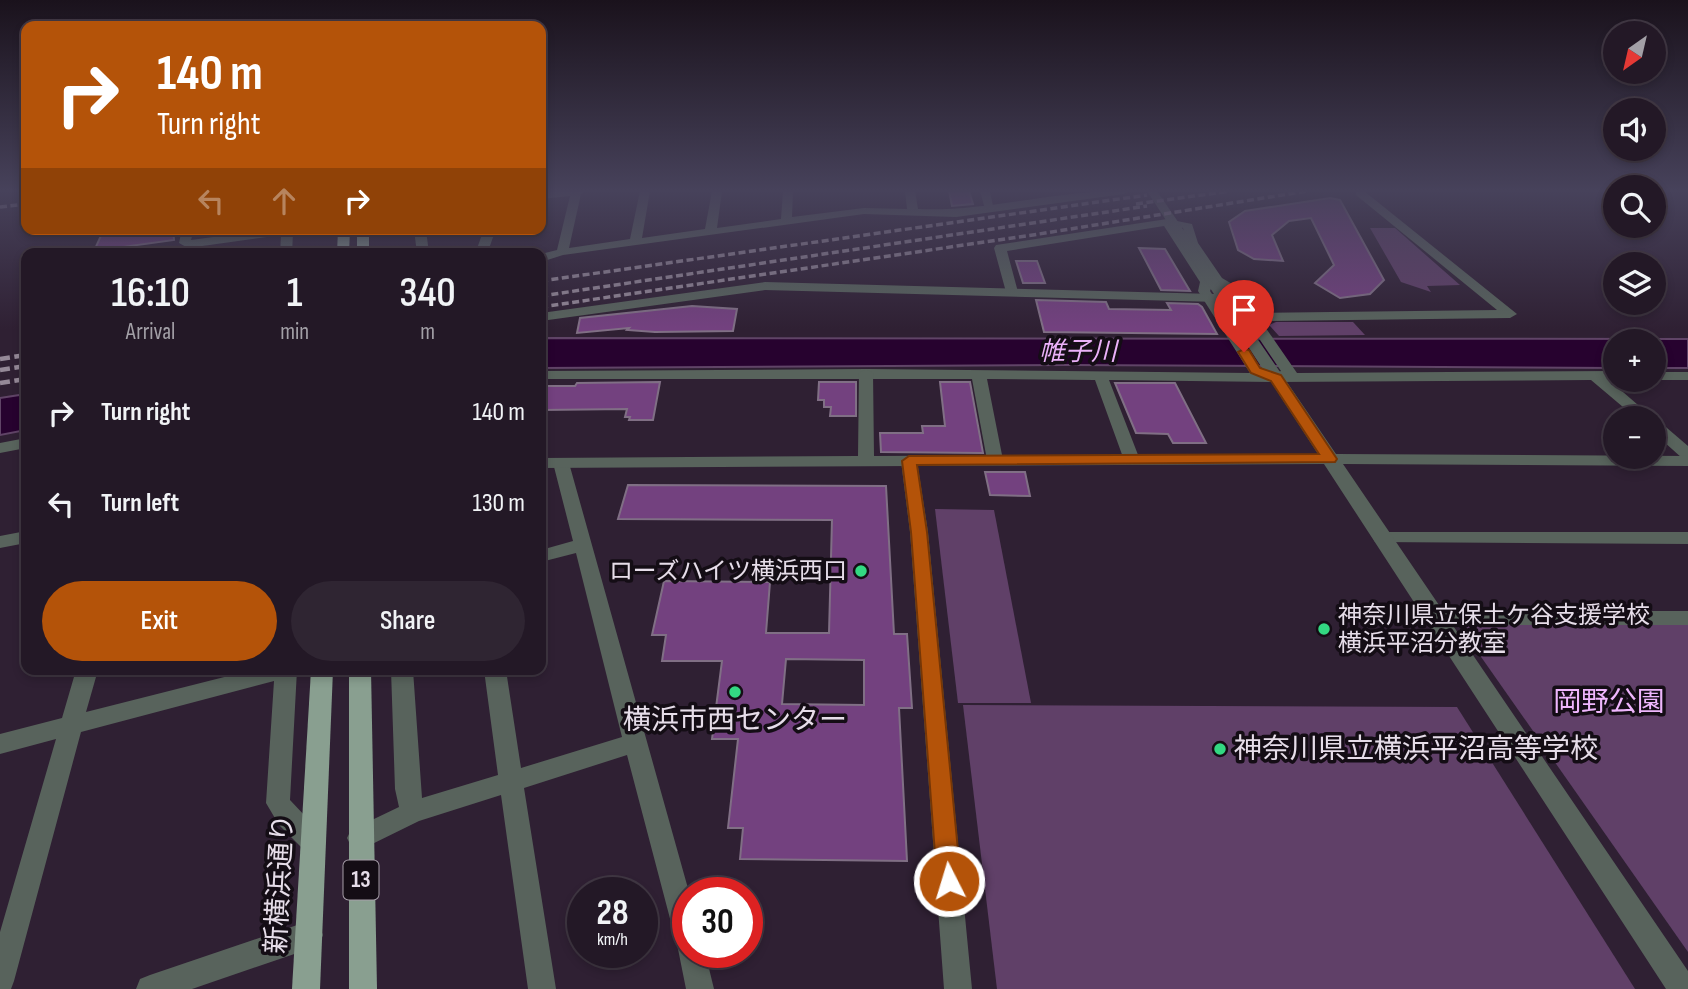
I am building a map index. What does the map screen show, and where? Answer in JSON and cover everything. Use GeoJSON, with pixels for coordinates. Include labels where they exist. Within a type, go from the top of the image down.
{"type":"FeatureCollection","features":[{"type":"Feature","properties":{"kind":"main road","name":"新横浜通り"},"geometry":{"type":"LineString","coordinates":[[306,989],[322,675]]}},
{"type":"Feature","properties":{"kind":"main road","name":"13"},"geometry":{"type":"LineString","coordinates":[[360,675],[363,989]]}},
{"type":"Feature","properties":{"kind":"street"},"geometry":{"type":"LineString","coordinates":[[186,237],[185,243],[188,244],[238,237]]}},
{"type":"Feature","properties":{"kind":"street"},"geometry":{"type":"LineString","coordinates":[[562,252],[566,237]]}},
{"type":"Feature","properties":{"kind":"street"},"geometry":{"type":"LineString","coordinates":[[635,242],[636,237]]}},
{"type":"Feature","properties":{"kind":"street"},"geometry":{"type":"LineString","coordinates":[[546,257],[666,237]]}},
{"type":"Feature","properties":{"kind":"street"},"geometry":{"type":"LineString","coordinates":[[1012,292],[1000,248],[1070,237]]}},
{"type":"Feature","properties":{"kind":"street"},"geometry":{"type":"LineString","coordinates":[[1177,237],[1206,282],[1204,289],[1233,335],[1273,372]]}},
{"type":"Feature","properties":{"kind":"street"},"geometry":{"type":"LineString","coordinates":[[1183,237],[1683,989]]}},
{"type":"Feature","properties":{"kind":"street"},"geometry":{"type":"LineString","coordinates":[[1191,237],[1217,281],[1234,291],[1265,335],[1273,372]]}},
{"type":"Feature","properties":{"kind":"street"},"geometry":{"type":"LineString","coordinates":[[1252,317],[1510,314],[1416,237]]}},
{"type":"Feature","properties":{"kind":"street"},"geometry":{"type":"LineString","coordinates":[[546,316],[765,286],[1240,299]]}},
{"type":"Feature","properties":{"kind":"street"},"geometry":{"type":"LineString","coordinates":[[546,375],[1100,375],[1273,372],[1603,375]]}},
{"type":"Feature","properties":{"kind":"street"},"geometry":{"type":"LineString","coordinates":[[866,373],[866,461]]}},
{"type":"Feature","properties":{"kind":"street"},"geometry":{"type":"LineString","coordinates":[[979,374],[995,460]]}},
{"type":"Feature","properties":{"kind":"street"},"geometry":{"type":"LineString","coordinates":[[1100,375],[1132,460]]}},
{"type":"Feature","properties":{"kind":"street"},"geometry":{"type":"LineString","coordinates":[[1594,375],[1631,406]]}},
{"type":"Feature","properties":{"kind":"street"},"geometry":{"type":"LineString","coordinates":[[1666,376],[1688,376]]}},
{"type":"Feature","properties":{"kind":"street"},"geometry":{"type":"LineString","coordinates":[[1666,435],[1688,454]]}},
{"type":"Feature","properties":{"kind":"street"},"geometry":{"type":"LineString","coordinates":[[0,447],[21,444]]}},
{"type":"Feature","properties":{"kind":"street"},"geometry":{"type":"LineString","coordinates":[[672,877],[582,545],[551,463],[1329,459],[1688,461]]}},
{"type":"Feature","properties":{"kind":"street"},"geometry":{"type":"LineString","coordinates":[[909,461],[919,532],[958,989]]}},
{"type":"Feature","properties":{"kind":"street"},"geometry":{"type":"LineString","coordinates":[[0,542],[21,538]]}},
{"type":"Feature","properties":{"kind":"street"},"geometry":{"type":"LineString","coordinates":[[1382,538],[1688,538]]}},
{"type":"Feature","properties":{"kind":"street"},"geometry":{"type":"LineString","coordinates":[[546,555],[582,545]]}},
{"type":"Feature","properties":{"kind":"street"},"geometry":{"type":"LineString","coordinates":[[1436,618],[1688,618]]}},
{"type":"Feature","properties":{"kind":"street"},"geometry":{"type":"LineString","coordinates":[[0,981],[86,675]]}},
{"type":"Feature","properties":{"kind":"street"},"geometry":{"type":"LineString","coordinates":[[0,744],[267,675]]}},
{"type":"Feature","properties":{"kind":"street"},"geometry":{"type":"LineString","coordinates":[[286,675],[278,803],[313,842]]}},
{"type":"Feature","properties":{"kind":"street"},"geometry":{"type":"LineString","coordinates":[[402,675],[407,789],[413,812]]}},
{"type":"Feature","properties":{"kind":"street"},"geometry":{"type":"LineString","coordinates":[[496,675],[542,989]]}},
{"type":"Feature","properties":{"kind":"street"},"geometry":{"type":"LineString","coordinates":[[360,838],[413,812],[637,742]]}},
{"type":"Feature","properties":{"kind":"street"},"geometry":{"type":"LineString","coordinates":[[150,989],[309,935]]}},
{"type":"Feature","properties":{"kind":"street"},"geometry":{"type":"LineString","coordinates":[[695,968],[701,989]]}},
{"type":"Feature","properties":{"kind":"green space"},"geometry":{"type":"Polygon","coordinates":[[[1375,237],[1405,237],[1460,285],[1427,286],[1431,292],[1401,282],[1375,237]]]}},
{"type":"Feature","properties":{"kind":"green space"},"geometry":{"type":"Polygon","coordinates":[[[1276,322],[1353,322],[1365,335],[1279,336],[1269,325],[1276,322]]]}},
{"type":"Feature","properties":{"kind":"green space"},"geometry":{"type":"Polygon","coordinates":[[[935,509],[994,510],[1031,703],[958,703],[935,509]]]}},
{"type":"Feature","properties":{"kind":"green space","name":"岡野公園"},"geometry":{"type":"Polygon","coordinates":[[[1458,624],[1688,624],[1688,952],[1458,624]]]}},
{"type":"Feature","properties":{"kind":"green space"},"geometry":{"type":"Polygon","coordinates":[[[963,705],[1457,707],[1635,989],[997,989],[963,705]]]}},
{"type":"Feature","properties":{"kind":"water","name":"帷子川"},"geometry":{"type":"Polygon","coordinates":[[[546,338],[1603,339],[1603,368],[1068,365],[546,368],[546,338]]]}},
{"type":"Feature","properties":{"kind":"water"},"geometry":{"type":"Polygon","coordinates":[[[1666,339],[1688,339],[1688,368],[1666,368],[1666,339]]]}},
{"type":"Feature","properties":{"kind":"water"},"geometry":{"type":"Polygon","coordinates":[[[21,395],[21,431],[0,435],[0,398],[21,395]]]}},
{"type":"Feature","properties":{"kind":"building"},"geometry":{"type":"Polygon","coordinates":[[[100,237],[174,237],[174,240],[95,248],[100,237]]]}},
{"type":"Feature","properties":{"kind":"building"},"geometry":{"type":"Polygon","coordinates":[[[1234,237],[1273,237],[1283,261],[1254,259],[1238,250],[1234,237]]]}},
{"type":"Feature","properties":{"kind":"building"},"geometry":{"type":"Polygon","coordinates":[[[1320,237],[1360,237],[1384,280],[1370,294],[1340,298],[1315,283],[1334,265],[1320,237]]]}},
{"type":"Feature","properties":{"kind":"building"},"geometry":{"type":"Polygon","coordinates":[[[1139,248],[1165,249],[1190,291],[1161,290],[1139,248]]]}},
{"type":"Feature","properties":{"kind":"building"},"geometry":{"type":"Polygon","coordinates":[[[1016,261],[1037,261],[1045,283],[1023,283],[1016,261]]]}},
{"type":"Feature","properties":{"kind":"building"},"geometry":{"type":"Polygon","coordinates":[[[1036,300],[1106,302],[1109,309],[1171,310],[1167,303],[1198,304],[1217,334],[1044,332],[1036,300]]]}},
{"type":"Feature","properties":{"kind":"building"},"geometry":{"type":"Polygon","coordinates":[[[692,306],[737,309],[733,331],[655,332],[627,330],[629,328],[577,333],[580,318],[692,306]]]}},
{"type":"Feature","properties":{"kind":"building"},"geometry":{"type":"Polygon","coordinates":[[[660,382],[653,420],[629,420],[630,417],[625,417],[627,409],[546,410],[546,386],[575,386],[577,383],[660,382]]]}},
{"type":"Feature","properties":{"kind":"building"},"geometry":{"type":"Polygon","coordinates":[[[819,382],[856,382],[856,416],[830,416],[831,407],[824,407],[824,400],[818,400],[819,382]]]}},
{"type":"Feature","properties":{"kind":"building"},"geometry":{"type":"Polygon","coordinates":[[[940,382],[970,382],[983,453],[881,452],[880,433],[923,433],[922,426],[945,426],[940,382]]]}},
{"type":"Feature","properties":{"kind":"building"},"geometry":{"type":"Polygon","coordinates":[[[1115,383],[1175,383],[1206,443],[1173,443],[1168,434],[1136,433],[1115,383]]]}},
{"type":"Feature","properties":{"kind":"building"},"geometry":{"type":"Polygon","coordinates":[[[985,472],[1025,472],[1030,496],[990,495],[985,472]]]}},
{"type":"Feature","properties":{"kind":"building"},"geometry":{"type":"Polygon","coordinates":[[[628,485],[886,486],[894,634],[907,634],[912,708],[899,708],[907,861],[740,859],[743,828],[728,828],[738,739],[712,739],[722,661],[662,661],[666,635],[652,635],[664,581],[770,582],[766,633],[829,633],[832,520],[618,519],[628,485]],[[786,659],[782,704],[864,705],[864,660],[786,659]]]}},
{"type":"Feature","properties":{"kind":"railway"},"geometry":{"type":"LineString","coordinates":[[546,280],[850,237]]}},
{"type":"Feature","properties":{"kind":"railway"},"geometry":{"type":"LineString","coordinates":[[546,295],[937,237]]}},
{"type":"Feature","properties":{"kind":"railway"},"geometry":{"type":"LineString","coordinates":[[546,306],[1017,237]]}},
{"type":"Feature","properties":{"kind":"railway"},"geometry":{"type":"LineString","coordinates":[[0,359],[21,356]]}},
{"type":"Feature","properties":{"kind":"railway"},"geometry":{"type":"LineString","coordinates":[[0,370],[21,367]]}},
{"type":"Feature","properties":{"kind":"railway"},"geometry":{"type":"LineString","coordinates":[[0,383],[21,380]]}},
{"type":"Feature","properties":{"kind":"place","name":"ローズハイツ横浜西口"},"geometry":{"type":"Point","coordinates":[861,571]}},
{"type":"Feature","properties":{"kind":"place","name":"神奈川県立保土ケ谷支援学校 横浜平沼分教室"},"geometry":{"type":"Point","coordinates":[1324,629]}},
{"type":"Feature","properties":{"kind":"place","name":"横浜市西センター"},"geometry":{"type":"Point","coordinates":[735,692]}},
{"type":"Feature","properties":{"kind":"place","name":"神奈川県立横浜平沼高等学校"},"geometry":{"type":"Point","coordinates":[1220,749]}},
{"type":"Feature","properties":{"kind":"route"},"geometry":{"type":"LineString","coordinates":[[949,881],[919,532],[909,461],[1329,459],[1276,378],[1255,370],[1244,352]]}}]}
